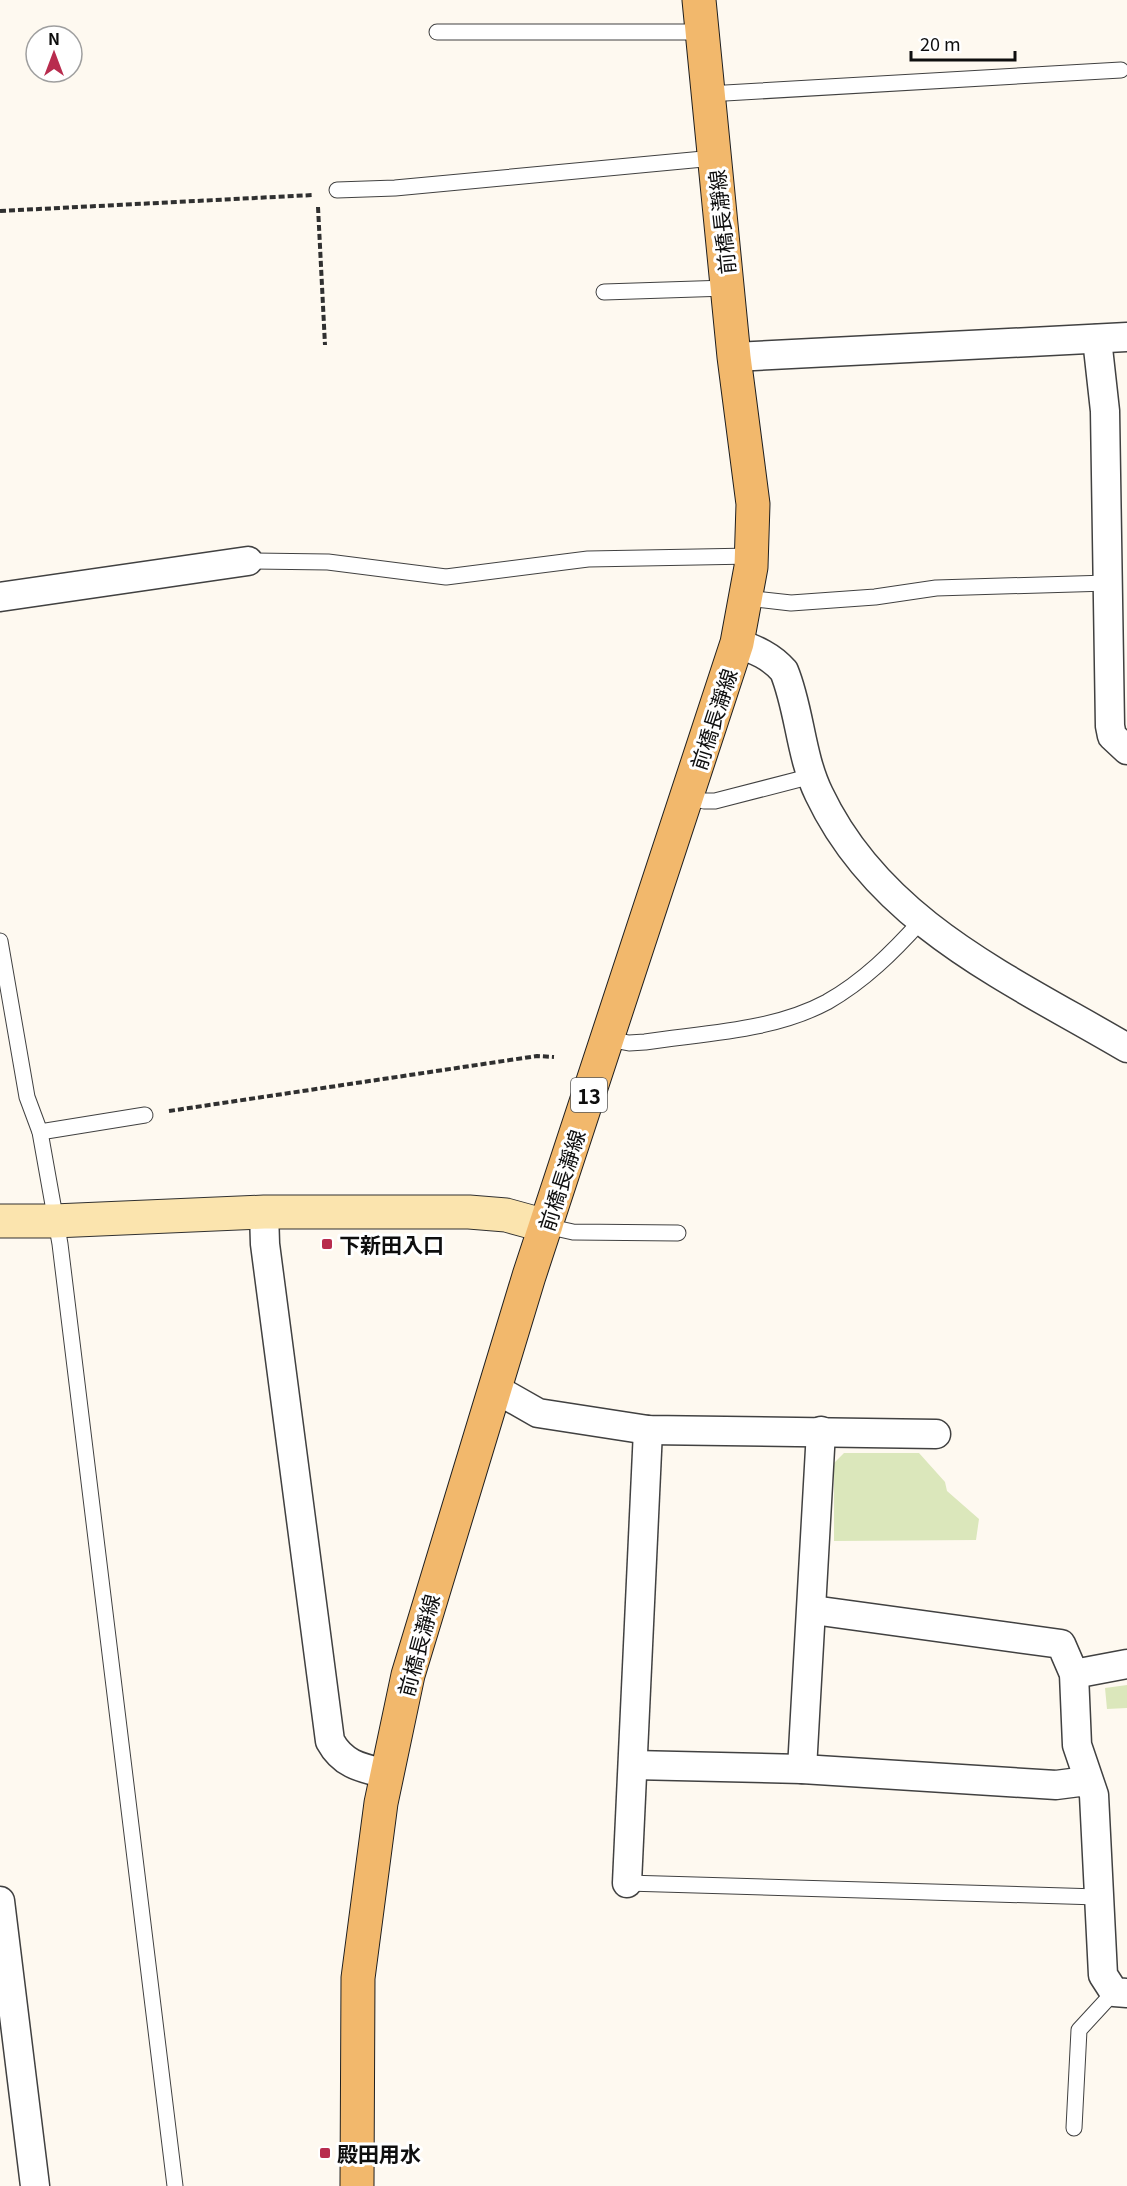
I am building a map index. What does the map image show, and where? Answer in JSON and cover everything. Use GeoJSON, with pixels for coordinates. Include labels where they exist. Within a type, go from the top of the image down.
{"type":"FeatureCollection","features":[{"type":"Feature","properties":{"kind":"main road","name":"前橋長瀞線"},"geometry":{"type":"LineString","coordinates":[[357,2186],[358,1978],[371,1866],[408,1675],[430,1596],[546,1226],[737,643],[747,597],[752,556],[753,504],[734,357],[700,16]]}},
{"type":"Feature","properties":{"kind":"street"},"geometry":{"type":"LineString","coordinates":[[734,357],[1127,337]]}},
{"type":"Feature","properties":{"kind":"street"},"geometry":{"type":"LineString","coordinates":[[1097,339],[1105,411],[1110,726],[1112,736],[1127,750]]}},
{"type":"Feature","properties":{"kind":"street"},"geometry":{"type":"LineString","coordinates":[[0,597],[248,561]]}},
{"type":"Feature","properties":{"kind":"street"},"geometry":{"type":"LineString","coordinates":[[737,643],[760,651],[775,660],[784,670],[812,776],[834,823],[856,855],[884,887],[943,940],[1127,1048]]}},
{"type":"Feature","properties":{"kind":"street"},"geometry":{"type":"LineString","coordinates":[[0,1221],[54,1221],[264,1212],[469,1212],[506,1215],[546,1226]]}},
{"type":"Feature","properties":{"kind":"street"},"geometry":{"type":"LineString","coordinates":[[264,1212],[265,1244],[330,1741],[337,1754],[348,1762],[387,1774]]}},
{"type":"Feature","properties":{"kind":"street"},"geometry":{"type":"LineString","coordinates":[[495,1388],[538,1413],[648,1430],[936,1434]]}},
{"type":"Feature","properties":{"kind":"street"},"geometry":{"type":"LineString","coordinates":[[627,1883],[648,1430]]}},
{"type":"Feature","properties":{"kind":"street"},"geometry":{"type":"LineString","coordinates":[[802,1769],[813,1610],[821,1431]]}},
{"type":"Feature","properties":{"kind":"street"},"geometry":{"type":"LineString","coordinates":[[813,1610],[1061,1644],[1074,1674],[1077,1745],[1094,1795],[1103,1975],[1121,1992]]}},
{"type":"Feature","properties":{"kind":"street"},"geometry":{"type":"LineString","coordinates":[[1074,1674],[1127,1664]]}},
{"type":"Feature","properties":{"kind":"street"},"geometry":{"type":"LineString","coordinates":[[633,1765],[802,1769],[1056,1785],[1088,1781]]}},
{"type":"Feature","properties":{"kind":"street"},"geometry":{"type":"LineString","coordinates":[[0,1901],[12,2093],[34,2186]]}},
{"type":"Feature","properties":{"kind":"lane"},"geometry":{"type":"LineString","coordinates":[[437,32],[700,16]]}},
{"type":"Feature","properties":{"kind":"lane"},"geometry":{"type":"LineString","coordinates":[[708,94],[1121,70]]}},
{"type":"Feature","properties":{"kind":"lane"},"geometry":{"type":"LineString","coordinates":[[337,190],[395,188],[714,158]]}},
{"type":"Feature","properties":{"kind":"lane"},"geometry":{"type":"LineString","coordinates":[[604,292],[727,288]]}},
{"type":"Feature","properties":{"kind":"lane"},"geometry":{"type":"LineString","coordinates":[[248,561],[328,562],[446,577],[606,558],[752,556]]}},
{"type":"Feature","properties":{"kind":"lane"},"geometry":{"type":"LineString","coordinates":[[747,597],[791,603],[875,597],[936,588],[1108,583]]}},
{"type":"Feature","properties":{"kind":"lane"},"geometry":{"type":"LineString","coordinates":[[688,796],[704,801],[715,801],[812,776]]}},
{"type":"Feature","properties":{"kind":"lane"},"geometry":{"type":"LineString","coordinates":[[608,1039],[629,1043],[645,1042],[760,1025],[790,1017],[825,1003],[853,985],[889,956],[921,921]]}},
{"type":"Feature","properties":{"kind":"lane"},"geometry":{"type":"LineString","coordinates":[[0,941],[27,1097],[40,1132],[54,1221],[60,1244],[175,2186]]}},
{"type":"Feature","properties":{"kind":"lane"},"geometry":{"type":"LineString","coordinates":[[40,1132],[145,1115]]}},
{"type":"Feature","properties":{"kind":"lane"},"geometry":{"type":"LineString","coordinates":[[546,1226],[573,1232],[678,1233]]}},
{"type":"Feature","properties":{"kind":"lane"},"geometry":{"type":"LineString","coordinates":[[627,1883],[1098,1897]]}},
{"type":"Feature","properties":{"kind":"lane"},"geometry":{"type":"LineString","coordinates":[[1074,2128],[1079,2030],[1121,1992]]}},
{"type":"Feature","properties":{"kind":"path"},"geometry":{"type":"LineString","coordinates":[[0,211],[318,194],[337,190]]}},
{"type":"Feature","properties":{"kind":"path"},"geometry":{"type":"LineString","coordinates":[[318,194],[325,345]]}},
{"type":"Feature","properties":{"kind":"path"},"geometry":{"type":"LineString","coordinates":[[145,1115],[537,1056],[555,1057]]}},
{"type":"Feature","properties":{"kind":"green space"},"geometry":{"type":"Polygon","coordinates":[[[844,1453],[919,1453],[945,1482],[947,1491],[979,1519],[976,1540],[834,1541],[834,1463],[844,1453]]]}},
{"type":"Feature","properties":{"kind":"green space"},"geometry":{"type":"Polygon","coordinates":[[[1127,1685],[1127,1708],[1107,1709],[1105,1688],[1127,1685]]]}},
{"type":"Feature","properties":{"kind":"place","name":"下新田入口"},"geometry":{"type":"Point","coordinates":[327,1244]}},
{"type":"Feature","properties":{"kind":"place","name":"殿田用水"},"geometry":{"type":"Point","coordinates":[325,2153]}}]}
